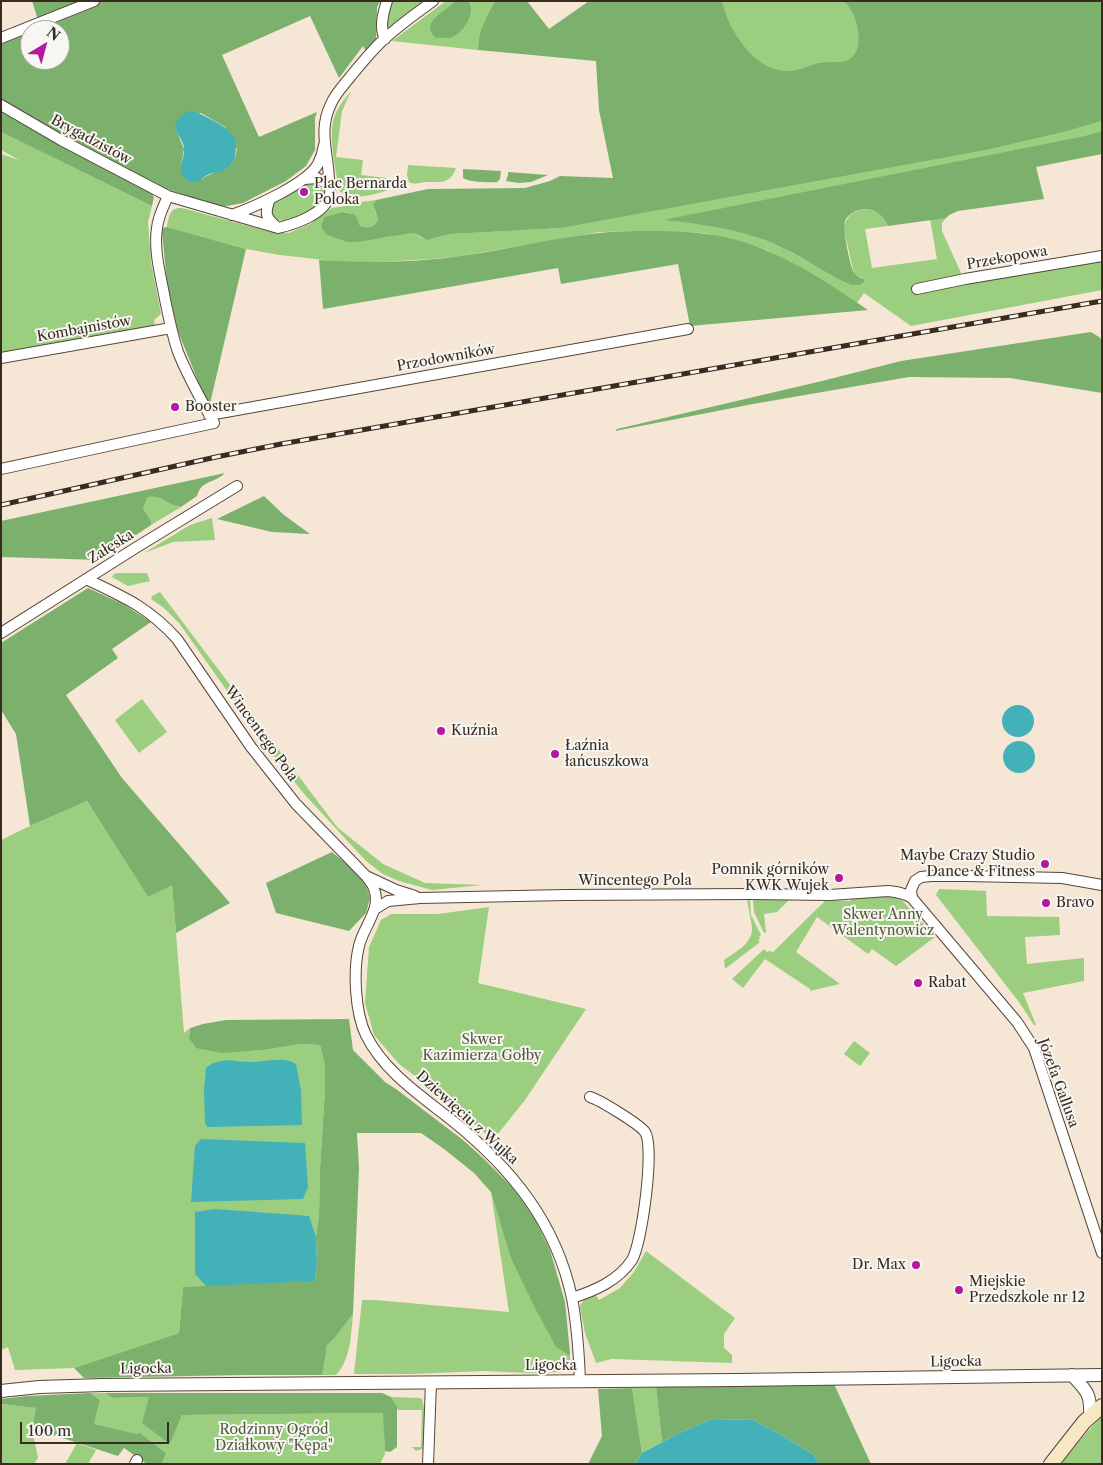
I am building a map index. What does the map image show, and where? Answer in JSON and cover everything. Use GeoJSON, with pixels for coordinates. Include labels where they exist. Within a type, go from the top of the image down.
{"type":"FeatureCollection","features":[{"type":"Feature","properties":{"kind":"main road"},"geometry":{"type":"LineString","coordinates":[[1051,1464],[1090,1416],[1102,1406]]}},
{"type":"Feature","properties":{"kind":"street"},"geometry":{"type":"LineString","coordinates":[[1,38],[94,1]]}},
{"type":"Feature","properties":{"kind":"street"},"geometry":{"type":"LineString","coordinates":[[385,39],[382,34],[382,25],[388,1]]}},
{"type":"Feature","properties":{"kind":"street"},"geometry":{"type":"LineString","coordinates":[[232,215],[270,199],[304,179],[313,171],[318,164],[324,144],[325,121],[331,102],[367,57],[385,39],[433,1]]}},
{"type":"Feature","properties":{"kind":"street","name":"Brygadzistów"},"geometry":{"type":"LineString","coordinates":[[1,105],[61,140],[168,196],[278,228]]}},
{"type":"Feature","properties":{"kind":"street"},"geometry":{"type":"LineString","coordinates":[[270,199],[266,214],[269,221],[278,228],[295,224],[309,217],[322,207],[328,200],[330,193],[328,158],[324,144]]}},
{"type":"Feature","properties":{"kind":"street"},"geometry":{"type":"LineString","coordinates":[[304,179],[316,178],[329,185]]}},
{"type":"Feature","properties":{"kind":"street"},"geometry":{"type":"LineString","coordinates":[[168,196],[158,218],[156,230],[157,252],[171,328],[186,370],[212,419]]}},
{"type":"Feature","properties":{"kind":"street","name":"Przekopowa"},"geometry":{"type":"LineString","coordinates":[[917,289],[1102,256]]}},
{"type":"Feature","properties":{"kind":"street","name":"Kombajnistów"},"geometry":{"type":"LineString","coordinates":[[1,358],[171,328]]}},
{"type":"Feature","properties":{"kind":"street","name":"Przodowników"},"geometry":{"type":"LineString","coordinates":[[1,468],[212,419],[688,329]]}},
{"type":"Feature","properties":{"kind":"street","name":"Załęska"},"geometry":{"type":"LineString","coordinates":[[1,632],[237,486]]}},
{"type":"Feature","properties":{"kind":"street","name":"Wincentego Pola"},"geometry":{"type":"LineString","coordinates":[[86,579],[131,601],[163,624],[176,639],[269,770],[296,804],[366,876],[396,890],[420,898]]}},
{"type":"Feature","properties":{"kind":"street"},"geometry":{"type":"LineString","coordinates":[[366,876],[374,889],[375,909]]}},
{"type":"Feature","properties":{"kind":"street"},"geometry":{"type":"LineString","coordinates":[[912,898],[911,890],[915,881],[920,877],[931,876],[1062,878],[1102,884]]}},
{"type":"Feature","properties":{"kind":"street","name":"Wincentego Pola"},"geometry":{"type":"LineString","coordinates":[[375,909],[388,900],[600,894],[830,895],[888,890],[912,898]]}},
{"type":"Feature","properties":{"kind":"street","name":"Józefa Gallusa"},"geometry":{"type":"LineString","coordinates":[[912,898],[1017,1022],[1034,1048],[1102,1253]]}},
{"type":"Feature","properties":{"kind":"street","name":"Dziewięciu z Wujka"},"geometry":{"type":"LineString","coordinates":[[375,909],[361,938],[357,954],[357,1003],[361,1024],[366,1036],[391,1069],[491,1155],[523,1190],[544,1225],[556,1251],[572,1298],[580,1381]]}},
{"type":"Feature","properties":{"kind":"street"},"geometry":{"type":"LineString","coordinates":[[572,1298],[591,1292],[612,1280],[632,1259],[640,1235],[647,1181],[648,1140],[644,1131],[599,1100],[590,1097]]}},
{"type":"Feature","properties":{"kind":"street"},"geometry":{"type":"LineString","coordinates":[[1072,1375],[1088,1395],[1090,1416]]}},
{"type":"Feature","properties":{"kind":"street","name":"Ligocka"},"geometry":{"type":"LineString","coordinates":[[1,1391],[39,1387],[94,1385],[1072,1375],[1099,1377]]}},
{"type":"Feature","properties":{"kind":"street"},"geometry":{"type":"LineString","coordinates":[[428,1464],[431,1382]]}},
{"type":"Feature","properties":{"kind":"green space"},"geometry":{"type":"Polygon","coordinates":[[[32,1],[84,1],[38,20],[32,1]]]}},
{"type":"Feature","properties":{"kind":"green space"},"geometry":{"type":"Polygon","coordinates":[[[102,1],[380,1],[377,7],[376,43],[367,53],[363,46],[339,78],[310,16],[222,55],[259,137],[317,112],[315,118],[315,150],[306,166],[286,181],[243,203],[221,207],[161,187],[1,100],[1,41],[20,33],[20,70],[70,70],[70,20],[54,20],[102,1]],[[201,113],[177,123],[177,132],[184,149],[181,165],[202,179],[224,170],[232,164],[237,149],[225,127],[201,113]]]}},
{"type":"Feature","properties":{"kind":"green space"},"geometry":{"type":"Polygon","coordinates":[[[393,1],[425,1],[389,28],[386,26],[393,1]]]}},
{"type":"Feature","properties":{"kind":"green space"},"geometry":{"type":"Polygon","coordinates":[[[446,1],[495,1],[481,31],[478,50],[392,41],[446,1]]]}},
{"type":"Feature","properties":{"kind":"green space"},"geometry":{"type":"Polygon","coordinates":[[[455,1],[468,1],[471,11],[468,21],[461,31],[452,37],[436,38],[431,32],[432,22],[455,1]]]}},
{"type":"Feature","properties":{"kind":"green space"},"geometry":{"type":"Polygon","coordinates":[[[495,1],[527,1],[549,29],[589,1],[722,1],[736,35],[752,55],[762,63],[773,68],[789,71],[821,62],[845,61],[855,53],[858,40],[857,26],[852,12],[844,1],[1102,1],[1102,121],[987,150],[562,228],[451,234],[427,240],[412,233],[357,242],[348,242],[327,235],[321,225],[325,217],[342,212],[354,214],[360,226],[371,227],[378,219],[373,204],[376,200],[428,189],[525,188],[560,176],[613,178],[599,110],[596,61],[478,50],[481,30],[495,1]]]}},
{"type":"Feature","properties":{"kind":"green space"},"geometry":{"type":"Polygon","coordinates":[[[722,1],[844,1],[851,10],[858,33],[855,53],[845,61],[818,63],[789,71],[773,69],[752,56],[744,46],[730,24],[722,1]]]}},
{"type":"Feature","properties":{"kind":"green space"},"geometry":{"type":"Polygon","coordinates":[[[351,91],[342,111],[336,157],[363,160],[361,175],[395,179],[395,184],[391,189],[358,197],[347,196],[339,190],[332,144],[332,126],[335,114],[351,91]]]}},
{"type":"Feature","properties":{"kind":"green space"},"geometry":{"type":"Polygon","coordinates":[[[1,110],[150,192],[154,197],[152,206],[1,132],[1,110]]]}},
{"type":"Feature","properties":{"kind":"green space"},"geometry":{"type":"Polygon","coordinates":[[[1102,121],[1102,131],[1084,136],[665,220],[715,226],[746,233],[784,248],[851,285],[860,285],[866,280],[855,274],[853,270],[844,229],[845,222],[853,213],[864,210],[870,210],[882,215],[888,226],[865,229],[872,268],[937,259],[930,219],[946,218],[942,223],[942,231],[966,284],[1102,261],[1102,290],[911,326],[864,293],[857,303],[811,273],[767,250],[704,233],[600,232],[461,256],[378,262],[342,262],[246,249],[167,227],[172,211],[182,208],[271,232],[289,233],[310,224],[332,208],[345,206],[345,204],[376,200],[374,208],[378,219],[371,227],[360,226],[354,215],[346,212],[341,212],[327,218],[321,225],[373,238],[410,233],[428,239],[451,234],[562,228],[987,150],[1102,121]]]}},
{"type":"Feature","properties":{"kind":"green space"},"geometry":{"type":"Polygon","coordinates":[[[1102,131],[1102,154],[1036,167],[1044,199],[958,211],[946,218],[888,226],[883,217],[871,210],[856,211],[848,216],[844,225],[848,254],[853,271],[857,276],[866,280],[860,285],[851,285],[792,252],[754,236],[710,226],[663,220],[1084,136],[1102,131]]]}},
{"type":"Feature","properties":{"kind":"green space"},"geometry":{"type":"Polygon","coordinates":[[[1,132],[152,206],[148,222],[151,262],[161,314],[154,320],[155,326],[1,352],[1,154],[19,160],[1,150],[1,132]]]}},
{"type":"Feature","properties":{"kind":"green space"},"geometry":{"type":"Polygon","coordinates":[[[408,165],[456,168],[448,180],[415,184],[409,182],[407,175],[408,165]]]}},
{"type":"Feature","properties":{"kind":"green space"},"geometry":{"type":"Polygon","coordinates":[[[463,169],[501,171],[500,179],[497,182],[470,180],[463,178],[463,169]]]}},
{"type":"Feature","properties":{"kind":"green space"},"geometry":{"type":"Polygon","coordinates":[[[508,172],[548,175],[531,182],[519,183],[506,181],[508,172]]]}},
{"type":"Feature","properties":{"kind":"green space"},"geometry":{"type":"Polygon","coordinates":[[[312,181],[324,187],[326,192],[310,211],[302,216],[285,221],[271,216],[271,206],[275,201],[312,181]]]}},
{"type":"Feature","properties":{"kind":"green space"},"geometry":{"type":"Polygon","coordinates":[[[167,227],[246,249],[209,408],[177,329],[167,282],[162,232],[163,228],[167,227]]]}},
{"type":"Feature","properties":{"kind":"green space"},"geometry":{"type":"Polygon","coordinates":[[[638,231],[714,235],[756,246],[795,264],[868,310],[690,326],[678,264],[561,284],[558,268],[323,309],[319,260],[372,262],[425,260],[482,253],[549,240],[593,234],[638,231]]]}},
{"type":"Feature","properties":{"kind":"green space"},"geometry":{"type":"Polygon","coordinates":[[[1091,332],[1102,340],[1102,393],[1010,378],[909,377],[753,404],[615,431],[901,361],[1091,332]]]}},
{"type":"Feature","properties":{"kind":"green space"},"geometry":{"type":"Polygon","coordinates":[[[225,473],[205,484],[197,496],[181,507],[160,498],[147,498],[143,508],[151,521],[151,525],[99,560],[1,557],[1,521],[225,473]]]}},
{"type":"Feature","properties":{"kind":"green space"},"geometry":{"type":"Polygon","coordinates":[[[157,496],[181,507],[151,525],[151,521],[143,508],[147,498],[157,496]]]}},
{"type":"Feature","properties":{"kind":"green space"},"geometry":{"type":"Polygon","coordinates":[[[264,496],[284,515],[310,534],[272,532],[217,519],[264,496]]]}},
{"type":"Feature","properties":{"kind":"green space"},"geometry":{"type":"Polygon","coordinates":[[[212,518],[215,540],[173,542],[144,553],[190,525],[212,518]]]}},
{"type":"Feature","properties":{"kind":"green space"},"geometry":{"type":"Polygon","coordinates":[[[117,573],[147,573],[150,581],[128,586],[112,577],[117,573]]]}},
{"type":"Feature","properties":{"kind":"green space"},"geometry":{"type":"Polygon","coordinates":[[[88,588],[123,604],[151,622],[112,649],[118,658],[66,695],[122,778],[230,903],[176,933],[172,885],[148,897],[87,801],[30,826],[16,734],[1,710],[1,643],[88,588]]]}},
{"type":"Feature","properties":{"kind":"green space"},"geometry":{"type":"Polygon","coordinates":[[[160,592],[337,827],[383,864],[425,883],[482,885],[432,890],[399,881],[383,874],[366,861],[305,795],[271,753],[179,623],[164,608],[151,599],[152,596],[160,592]]]}},
{"type":"Feature","properties":{"kind":"green space"},"geometry":{"type":"Polygon","coordinates":[[[142,699],[167,732],[139,753],[115,720],[142,699]]]}},
{"type":"Feature","properties":{"kind":"green space"},"geometry":{"type":"Polygon","coordinates":[[[87,801],[148,897],[172,884],[184,1033],[190,1028],[189,1038],[245,1051],[301,1044],[320,1045],[325,1066],[325,1089],[315,1281],[183,1287],[179,1333],[74,1368],[15,1370],[8,1347],[1,1350],[1,840],[87,801]]]}},
{"type":"Feature","properties":{"kind":"green space"},"geometry":{"type":"Polygon","coordinates":[[[332,852],[364,878],[370,898],[366,913],[349,931],[276,913],[266,883],[332,852]]]}},
{"type":"Feature","properties":{"kind":"green space"},"geometry":{"type":"Polygon","coordinates":[[[939,889],[986,891],[987,916],[1059,917],[1060,935],[1025,937],[1027,964],[1084,958],[1084,981],[1023,993],[1036,1025],[1034,1025],[1019,1002],[936,895],[939,889]]]}},
{"type":"Feature","properties":{"kind":"green space","name":"Skwer Anny Walentynowicz"},"geometry":{"type":"Polygon","coordinates":[[[883,895],[901,899],[935,937],[896,966],[872,949],[868,954],[817,917],[796,952],[840,984],[810,991],[810,989],[765,959],[743,988],[732,979],[764,949],[767,952],[773,952],[826,900],[851,901],[851,896],[883,895]]]}},
{"type":"Feature","properties":{"kind":"green space"},"geometry":{"type":"Polygon","coordinates":[[[750,898],[751,915],[761,935],[758,940],[760,942],[725,969],[724,960],[742,947],[752,933],[747,899],[750,898]]]}},
{"type":"Feature","properties":{"kind":"green space"},"geometry":{"type":"Polygon","coordinates":[[[753,899],[789,900],[777,912],[764,914],[766,932],[764,933],[754,912],[753,899]]]}},
{"type":"Feature","properties":{"kind":"green space","name":"Skwer Kazimierza Gołby"},"geometry":{"type":"Polygon","coordinates":[[[489,907],[478,983],[586,1009],[525,1100],[493,1140],[435,1091],[399,1064],[374,1035],[365,1003],[369,947],[381,920],[391,914],[438,914],[489,907]]]}},
{"type":"Feature","properties":{"kind":"green space"},"geometry":{"type":"Polygon","coordinates":[[[349,1019],[353,1050],[385,1082],[463,1140],[482,1157],[510,1185],[536,1221],[550,1250],[565,1302],[569,1355],[556,1347],[535,1308],[510,1256],[491,1192],[474,1173],[421,1133],[357,1133],[359,1168],[353,1314],[326,1346],[322,1375],[84,1378],[74,1368],[179,1333],[183,1287],[315,1280],[325,1089],[325,1066],[320,1045],[301,1044],[263,1050],[221,1053],[196,1048],[189,1038],[190,1028],[226,1020],[349,1019]]]}},
{"type":"Feature","properties":{"kind":"green space"},"geometry":{"type":"Polygon","coordinates":[[[854,1041],[870,1053],[860,1066],[844,1054],[854,1041]]]}},
{"type":"Feature","properties":{"kind":"green space"},"geometry":{"type":"Polygon","coordinates":[[[491,1192],[510,1256],[570,1353],[568,1370],[563,1372],[530,1373],[484,1371],[354,1374],[362,1300],[509,1312],[491,1192]]]}},
{"type":"Feature","properties":{"kind":"green space"},"geometry":{"type":"Polygon","coordinates":[[[646,1251],[735,1318],[724,1334],[724,1348],[732,1355],[732,1363],[612,1359],[596,1363],[585,1333],[581,1304],[595,1294],[599,1300],[620,1288],[634,1272],[646,1251]]]}},
{"type":"Feature","properties":{"kind":"green space"},"geometry":{"type":"Polygon","coordinates":[[[353,1314],[351,1338],[345,1362],[336,1375],[322,1375],[326,1346],[353,1314]]]}},
{"type":"Feature","properties":{"kind":"green space"},"geometry":{"type":"Polygon","coordinates":[[[834,1384],[871,1464],[819,1464],[814,1455],[753,1420],[712,1419],[662,1442],[656,1387],[834,1384]]]}},
{"type":"Feature","properties":{"kind":"green space"},"geometry":{"type":"Polygon","coordinates":[[[656,1387],[662,1442],[642,1453],[632,1388],[656,1387]]]}},
{"type":"Feature","properties":{"kind":"green space"},"geometry":{"type":"Polygon","coordinates":[[[632,1388],[642,1453],[635,1464],[588,1464],[602,1436],[598,1389],[632,1388]]]}},
{"type":"Feature","properties":{"kind":"green space","name":"Rodzinny Ogród Działkowy \"Kępa\""},"geometry":{"type":"Polygon","coordinates":[[[90,1393],[105,1393],[112,1398],[149,1397],[170,1444],[182,1415],[384,1413],[385,1454],[380,1464],[162,1464],[166,1453],[139,1432],[138,1434],[94,1424],[100,1400],[90,1393]]]}},
{"type":"Feature","properties":{"kind":"green space"},"geometry":{"type":"Polygon","coordinates":[[[90,1393],[100,1400],[94,1424],[138,1434],[139,1432],[166,1453],[162,1464],[147,1464],[124,1448],[118,1456],[32,1428],[36,1408],[1,1404],[1,1399],[90,1393]]]}},
{"type":"Feature","properties":{"kind":"green space"},"geometry":{"type":"Polygon","coordinates":[[[105,1393],[382,1393],[391,1397],[397,1407],[397,1447],[390,1452],[385,1451],[383,1413],[182,1415],[170,1444],[142,1423],[149,1397],[112,1398],[105,1393]]]}},
{"type":"Feature","properties":{"kind":"green space"},"geometry":{"type":"Polygon","coordinates":[[[391,1397],[422,1399],[424,1408],[424,1447],[422,1449],[416,1451],[412,1447],[421,1447],[422,1410],[398,1410],[391,1397]]]}},
{"type":"Feature","properties":{"kind":"green space"},"geometry":{"type":"Polygon","coordinates":[[[1,1404],[36,1408],[32,1428],[38,1458],[34,1464],[1,1464],[1,1404]]]}},
{"type":"Feature","properties":{"kind":"green space"},"geometry":{"type":"Polygon","coordinates":[[[1102,1416],[1102,1464],[1060,1464],[1088,1431],[1102,1416]]]}},
{"type":"Feature","properties":{"kind":"green space"},"geometry":{"type":"Polygon","coordinates":[[[77,1443],[96,1450],[88,1464],[65,1464],[77,1443]]]}},
{"type":"Feature","properties":{"kind":"water"},"geometry":{"type":"Polygon","coordinates":[[[191,111],[218,123],[231,133],[236,143],[234,160],[228,167],[194,182],[188,181],[182,175],[184,146],[175,127],[181,116],[191,111]]]}},
{"type":"Feature","properties":{"kind":"water"},"geometry":{"type":"Polygon","coordinates":[[[1018,705],[1024,706],[1029,710],[1033,715],[1033,727],[1029,732],[1024,736],[1018,737],[1012,736],[1007,732],[1003,727],[1002,721],[1003,715],[1007,710],[1012,706],[1018,705]]]}},
{"type":"Feature","properties":{"kind":"water"},"geometry":{"type":"Polygon","coordinates":[[[1019,741],[1030,746],[1035,757],[1030,768],[1019,773],[1008,768],[1003,757],[1008,746],[1019,741]]]}},
{"type":"Feature","properties":{"kind":"water"},"geometry":{"type":"Polygon","coordinates":[[[227,1060],[252,1062],[286,1060],[296,1064],[301,1091],[302,1125],[207,1127],[205,1122],[204,1091],[206,1068],[213,1063],[227,1060]]]}},
{"type":"Feature","properties":{"kind":"water"},"geometry":{"type":"Polygon","coordinates":[[[201,1139],[305,1143],[308,1187],[303,1199],[191,1202],[195,1146],[201,1139]]]}},
{"type":"Feature","properties":{"kind":"water"},"geometry":{"type":"Polygon","coordinates":[[[216,1209],[309,1216],[316,1237],[317,1262],[315,1281],[206,1286],[195,1274],[195,1212],[216,1209]]]}},
{"type":"Feature","properties":{"kind":"water"},"geometry":{"type":"Polygon","coordinates":[[[712,1419],[753,1420],[814,1455],[819,1464],[635,1464],[642,1453],[677,1434],[712,1419]]]}},
{"type":"Feature","properties":{"kind":"railway"},"geometry":{"type":"LineString","coordinates":[[1,505],[281,444],[1102,301]]}},
{"type":"Feature","properties":{"kind":"place","name":"Plac Bernarda Poloka"},"geometry":{"type":"Point","coordinates":[304,192]}},
{"type":"Feature","properties":{"kind":"place","name":"Booster"},"geometry":{"type":"Point","coordinates":[175,407]}},
{"type":"Feature","properties":{"kind":"place","name":"Kuźnia"},"geometry":{"type":"Point","coordinates":[441,731]}},
{"type":"Feature","properties":{"kind":"place","name":"Łaźnia łańcuszkowa"},"geometry":{"type":"Point","coordinates":[555,754]}},
{"type":"Feature","properties":{"kind":"place","name":"Maybe Crazy Studio Dance & Fitness"},"geometry":{"type":"Point","coordinates":[1045,864]}},
{"type":"Feature","properties":{"kind":"place","name":"Pomnik górników KWK Wujek"},"geometry":{"type":"Point","coordinates":[839,878]}},
{"type":"Feature","properties":{"kind":"place","name":"Bravo"},"geometry":{"type":"Point","coordinates":[1046,903]}},
{"type":"Feature","properties":{"kind":"place","name":"Rabat"},"geometry":{"type":"Point","coordinates":[918,983]}},
{"type":"Feature","properties":{"kind":"place","name":"Dr. Max"},"geometry":{"type":"Point","coordinates":[916,1265]}},
{"type":"Feature","properties":{"kind":"place","name":"Miejskie Przedszkole nr 12"},"geometry":{"type":"Point","coordinates":[959,1290]}}]}
